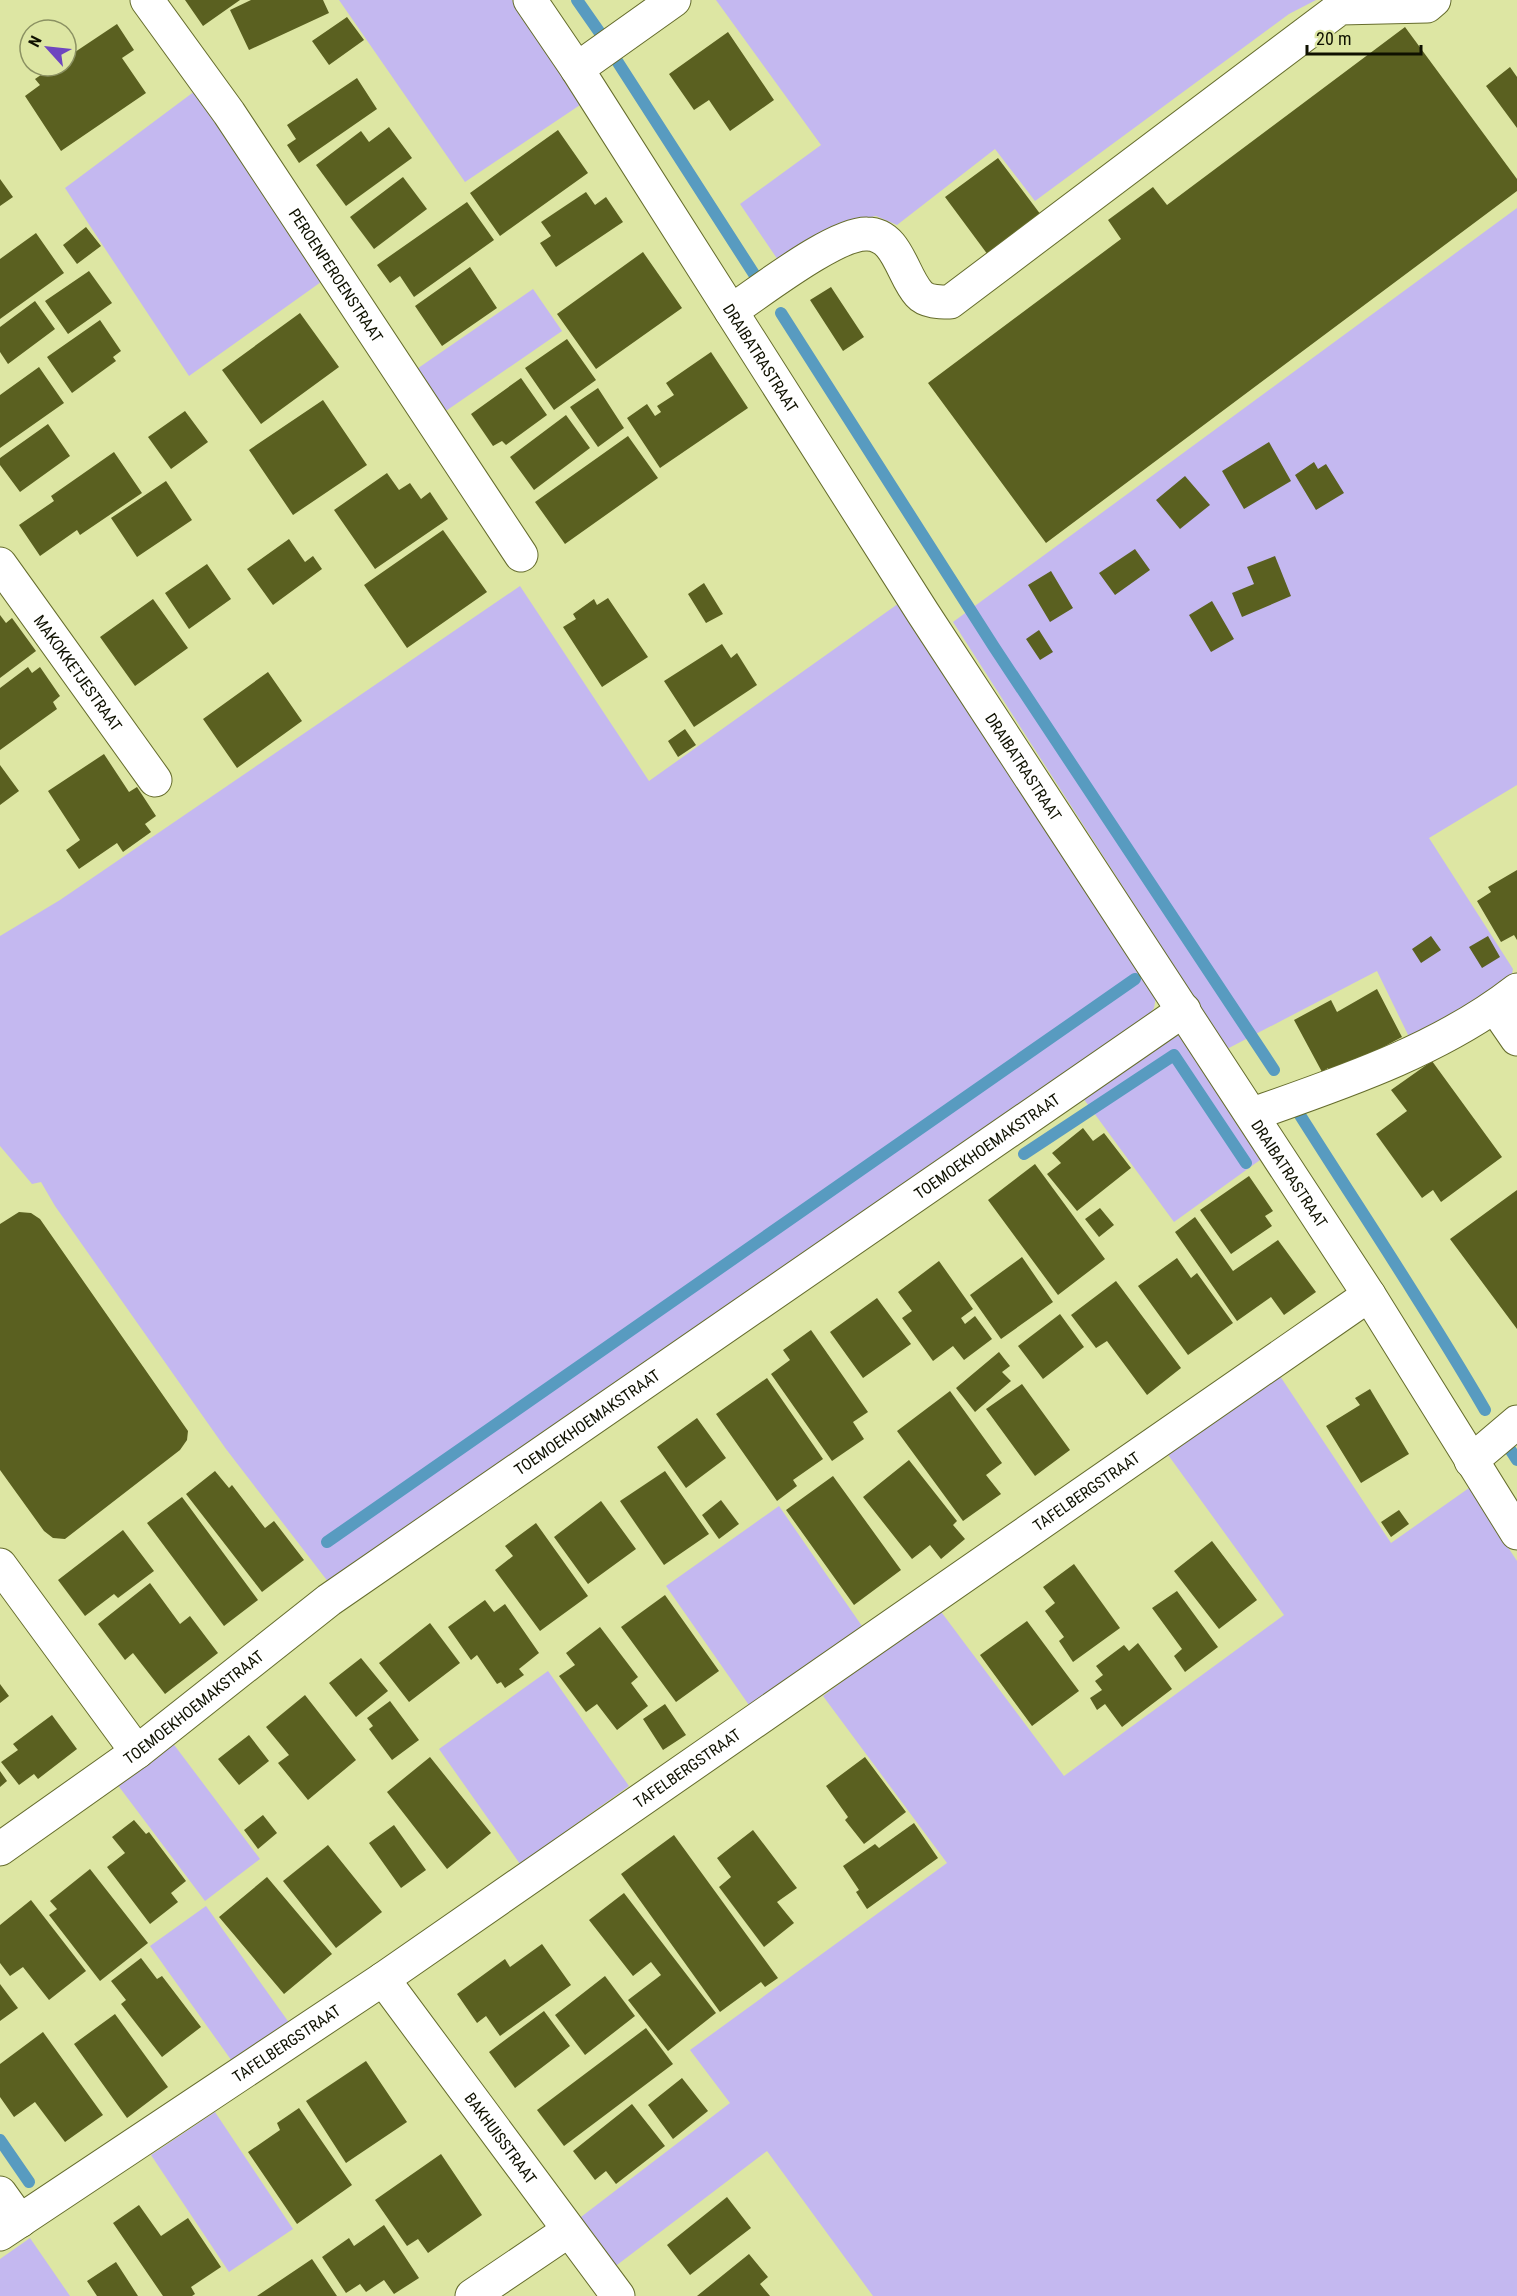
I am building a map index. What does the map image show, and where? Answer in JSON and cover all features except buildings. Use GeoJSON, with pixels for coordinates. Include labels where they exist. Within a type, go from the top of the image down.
{"type":"FeatureCollection","features":[{"type":"Feature","properties":{"kind":"street","name":"PEROENPEROENSTRAAT"},"geometry":{"type":"LineString","coordinates":[[147,0],[229,113],[521,555]]}},
{"type":"Feature","properties":{"kind":"street","name":"DRAIBATRASTRAAT"},"geometry":{"type":"LineString","coordinates":[[530,0],[577,69],[923,613],[1253,1114],[1517,1533]]}},
{"type":"Feature","properties":{"kind":"street"},"geometry":{"type":"LineString","coordinates":[[577,69],[674,0]]}},
{"type":"Feature","properties":{"kind":"street"},"geometry":{"type":"LineString","coordinates":[[731,311],[827,247],[846,238],[868,234],[885,240],[897,255],[920,296],[934,301],[950,302],[1340,8],[1427,6],[1434,0]]}},
{"type":"Feature","properties":{"kind":"street","name":"MAKOKKETJESTRAAT"},"geometry":{"type":"LineString","coordinates":[[0,564],[155,780]]}},
{"type":"Feature","properties":{"kind":"street"},"geometry":{"type":"LineString","coordinates":[[1253,1114],[1408,1055],[1506,999],[1517,1039]]}},
{"type":"Feature","properties":{"kind":"street","name":"TOEMOEKHOEMAKSTRAAT"},"geometry":{"type":"LineString","coordinates":[[0,1849],[137,1752],[329,1600],[1184,1010]]}},
{"type":"Feature","properties":{"kind":"street","name":"TAFELBERGSTRAAT"},"geometry":{"type":"LineString","coordinates":[[10,2228],[383,1979],[1369,1295]]}},
{"type":"Feature","properties":{"kind":"street"},"geometry":{"type":"LineString","coordinates":[[1471,1461],[1517,1422]]}},
{"type":"Feature","properties":{"kind":"street"},"geometry":{"type":"LineString","coordinates":[[0,1565],[137,1752]]}},
{"type":"Feature","properties":{"kind":"street","name":"BAKHUISSTRAAT"},"geometry":{"type":"LineString","coordinates":[[383,1979],[618,2296]]}},
{"type":"Feature","properties":{"kind":"street"},"geometry":{"type":"LineString","coordinates":[[0,2193],[10,2228]]}},
{"type":"Feature","properties":{"kind":"street"},"geometry":{"type":"LineString","coordinates":[[472,2296],[568,2231]]}},
{"type":"Feature","properties":{"kind":"shaded area"},"geometry":{"type":"Polygon","coordinates":[[[339,0],[512,0],[583,103],[465,182],[339,0]]]}},
{"type":"Feature","properties":{"kind":"shaded area"},"geometry":{"type":"Polygon","coordinates":[[[716,0],[1316,0],[1289,14],[1035,201],[995,149],[897,225],[876,216],[851,221],[780,263],[740,204],[821,145],[716,0]]]}},
{"type":"Feature","properties":{"kind":"shaded area"},"geometry":{"type":"Polygon","coordinates":[[[199,88],[328,277],[189,376],[65,188],[199,88]]]}},
{"type":"Feature","properties":{"kind":"shaded area"},"geometry":{"type":"Polygon","coordinates":[[[1517,208],[1517,785],[1429,838],[1513,969],[1510,984],[1412,1043],[1377,971],[1227,1049],[953,622],[1517,208]]]}},
{"type":"Feature","properties":{"kind":"shaded area"},"geometry":{"type":"Polygon","coordinates":[[[533,289],[562,331],[440,415],[411,373],[533,289]]]}},
{"type":"Feature","properties":{"kind":"shaded area"},"geometry":{"type":"Polygon","coordinates":[[[520,586],[649,781],[902,601],[1157,991],[1154,1008],[1144,1021],[329,1583],[226,1449],[55,1206],[41,1182],[32,1184],[0,1146],[0,936],[60,900],[520,586]]]}},
{"type":"Feature","properties":{"kind":"shaded area"},"geometry":{"type":"Polygon","coordinates":[[[1181,1035],[1267,1155],[1174,1222],[1083,1098],[1173,1036],[1181,1035]]]}},
{"type":"Feature","properties":{"kind":"shaded area"},"geometry":{"type":"Polygon","coordinates":[[[1280,1376],[1391,1543],[1469,1488],[1517,1561],[1517,2296],[873,2296],[767,2151],[613,2268],[577,2220],[730,2103],[690,2050],[947,1863],[823,1696],[939,1609],[1064,1776],[1284,1615],[1166,1452],[1280,1376]]]}},
{"type":"Feature","properties":{"kind":"shaded area"},"geometry":{"type":"Polygon","coordinates":[[[779,1506],[864,1629],[751,1708],[666,1586],[779,1506]]]}},
{"type":"Feature","properties":{"kind":"shaded area"},"geometry":{"type":"Polygon","coordinates":[[[548,1671],[629,1786],[520,1864],[439,1749],[548,1671]]]}},
{"type":"Feature","properties":{"kind":"shaded area"},"geometry":{"type":"Polygon","coordinates":[[[172,1742],[260,1859],[205,1901],[117,1784],[172,1742]]]}},
{"type":"Feature","properties":{"kind":"shaded area"},"geometry":{"type":"Polygon","coordinates":[[[206,1906],[290,2024],[234,2064],[150,1946],[206,1906]]]}},
{"type":"Feature","properties":{"kind":"shaded area"},"geometry":{"type":"Polygon","coordinates":[[[215,2112],[293,2229],[229,2272],[151,2155],[215,2112]]]}},
{"type":"Feature","properties":{"kind":"shaded area"},"geometry":{"type":"Polygon","coordinates":[[[30,2238],[70,2296],[0,2296],[0,2259],[30,2238]]]}},
{"type":"Feature","properties":{"kind":"waterway"},"geometry":{"type":"LineString","coordinates":[[577,0],[600,33]]}},
{"type":"Feature","properties":{"kind":"waterway"},"geometry":{"type":"LineString","coordinates":[[617,61],[754,274]]}},
{"type":"Feature","properties":{"kind":"waterway"},"geometry":{"type":"LineString","coordinates":[[781,313],[994,647],[1274,1070]]}},
{"type":"Feature","properties":{"kind":"waterway"},"geometry":{"type":"LineString","coordinates":[[327,1542],[1135,979]]}},
{"type":"Feature","properties":{"kind":"waterway"},"geometry":{"type":"LineString","coordinates":[[1024,1154],[1174,1055],[1246,1163]]}},
{"type":"Feature","properties":{"kind":"waterway"},"geometry":{"type":"LineString","coordinates":[[1293,1104],[1415,1294],[1485,1410]]}},
{"type":"Feature","properties":{"kind":"waterway"},"geometry":{"type":"LineString","coordinates":[[1506,1443],[1517,1460]]}},
{"type":"Feature","properties":{"kind":"waterway"},"geometry":{"type":"LineString","coordinates":[[0,2140],[29,2182]]}}]}
